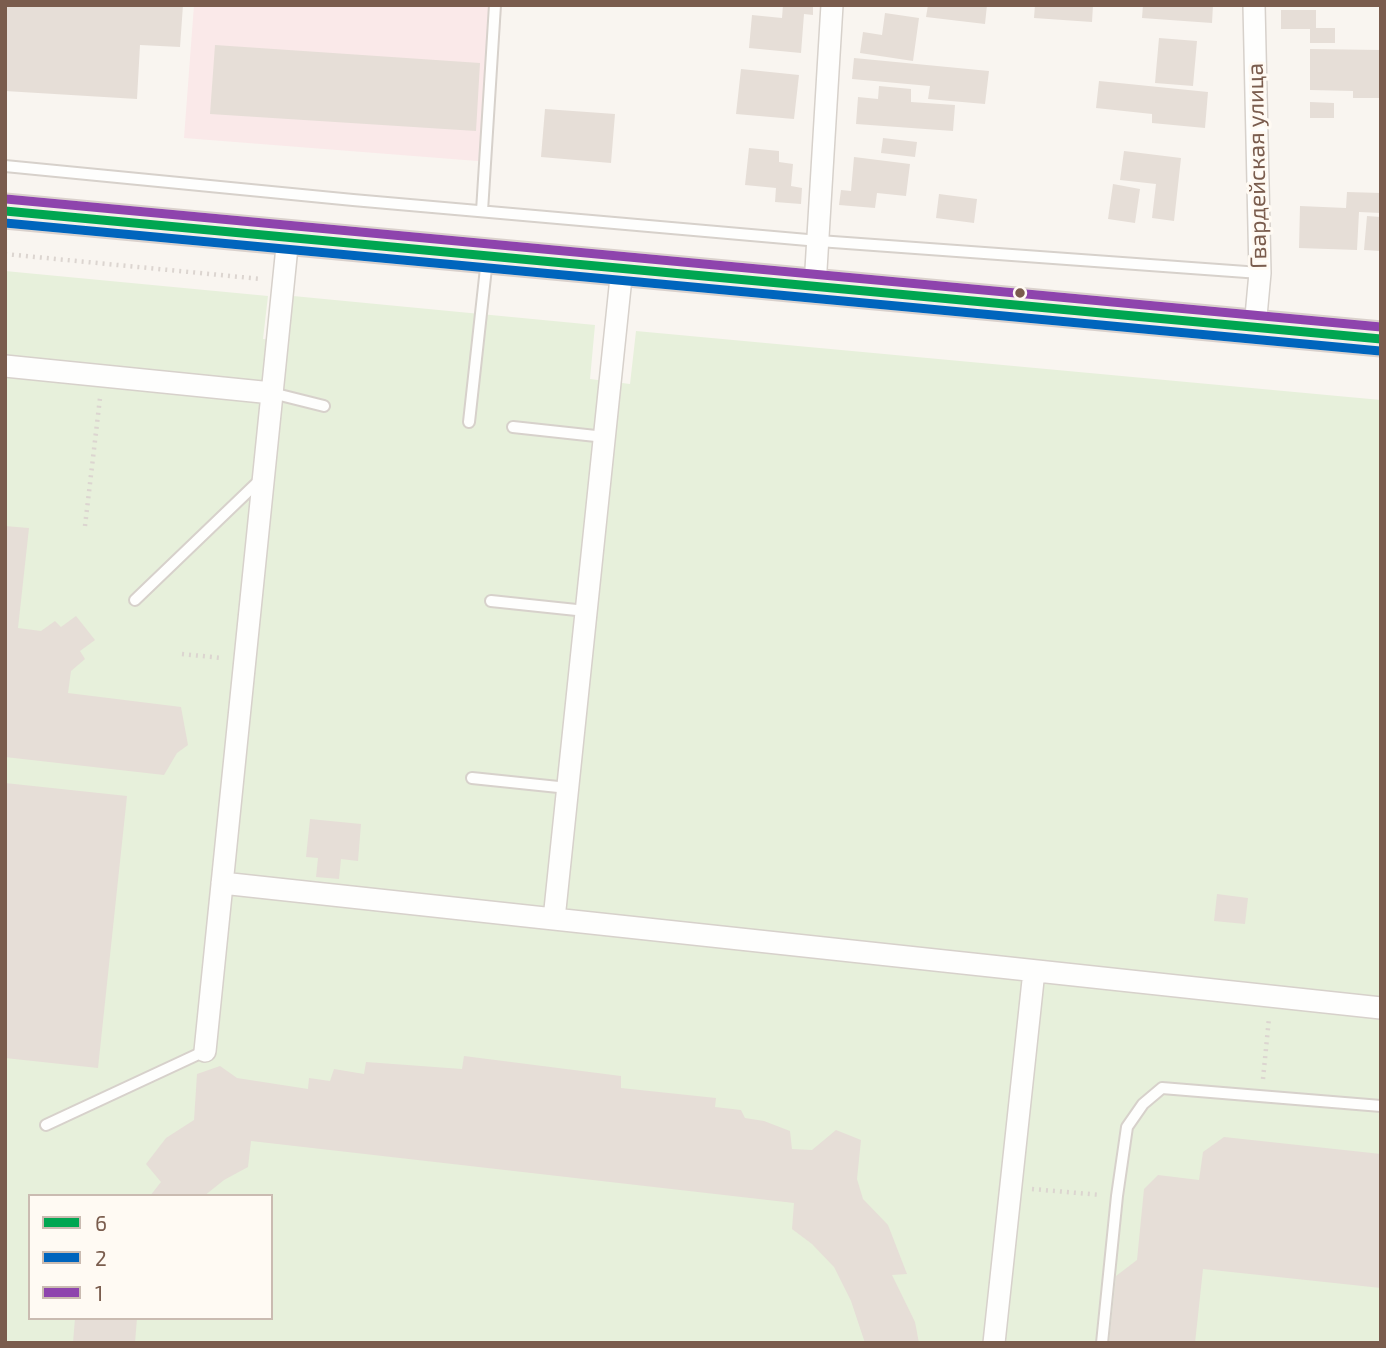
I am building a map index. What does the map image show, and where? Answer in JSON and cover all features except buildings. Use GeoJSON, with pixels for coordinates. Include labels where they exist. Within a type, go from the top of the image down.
{"type":"FeatureCollection","features":[{"type":"Feature","properties":{"kind":"main road"},"geometry":{"type":"LineString","coordinates":[[5,211],[1381,339]]}},
{"type":"Feature","properties":{"kind":"street"},"geometry":{"type":"LineString","coordinates":[[815,286],[832,5]]}},
{"type":"Feature","properties":{"kind":"street","name":"Гвардейская улица"},"geometry":{"type":"LineString","coordinates":[[1254,5],[1260,273],[1255,327]]}},
{"type":"Feature","properties":{"kind":"street"},"geometry":{"type":"LineString","coordinates":[[205,1051],[288,237]]}},
{"type":"Feature","properties":{"kind":"street"},"geometry":{"type":"LineString","coordinates":[[554,919],[622,268]]}},
{"type":"Feature","properties":{"kind":"street"},"geometry":{"type":"LineString","coordinates":[[5,366],[272,393]]}},
{"type":"Feature","properties":{"kind":"street"},"geometry":{"type":"LineString","coordinates":[[222,883],[1381,1008]]}},
{"type":"Feature","properties":{"kind":"street"},"geometry":{"type":"LineString","coordinates":[[994,1343],[1034,971]]}},
{"type":"Feature","properties":{"kind":"lane"},"geometry":{"type":"LineString","coordinates":[[482,211],[495,5]]}},
{"type":"Feature","properties":{"kind":"lane"},"geometry":{"type":"LineString","coordinates":[[5,166],[819,241],[1260,273]]}},
{"type":"Feature","properties":{"kind":"lane"},"geometry":{"type":"LineString","coordinates":[[469,422],[487,256]]}},
{"type":"Feature","properties":{"kind":"lane"},"geometry":{"type":"LineString","coordinates":[[272,393],[324,406]]}},
{"type":"Feature","properties":{"kind":"lane"},"geometry":{"type":"LineString","coordinates":[[513,427],[605,437]]}},
{"type":"Feature","properties":{"kind":"lane"},"geometry":{"type":"LineString","coordinates":[[135,600],[263,478]]}},
{"type":"Feature","properties":{"kind":"lane"},"geometry":{"type":"LineString","coordinates":[[492,601],[586,611]]}},
{"type":"Feature","properties":{"kind":"lane"},"geometry":{"type":"LineString","coordinates":[[472,778],[568,788]]}},
{"type":"Feature","properties":{"kind":"lane"},"geometry":{"type":"LineString","coordinates":[[46,1125],[205,1051]]}},
{"type":"Feature","properties":{"kind":"lane"},"geometry":{"type":"LineString","coordinates":[[1102,1343],[1127,1127],[1143,1104],[1162,1088],[1381,1106]]}},
{"type":"Feature","properties":{"kind":"path"},"geometry":{"type":"LineString","coordinates":[[5,254],[283,281]]}},
{"type":"Feature","properties":{"kind":"path"},"geometry":{"type":"LineString","coordinates":[[85,526],[102,376]]}},
{"type":"Feature","properties":{"kind":"path"},"geometry":{"type":"LineString","coordinates":[[182,654],[226,658]]}},
{"type":"Feature","properties":{"kind":"path"},"geometry":{"type":"LineString","coordinates":[[1262,1095],[1271,996]]}},
{"type":"Feature","properties":{"kind":"path"},"geometry":{"type":"LineString","coordinates":[[1011,1187],[1117,1196]]}},
{"type":"Feature","properties":{"kind":"shaded area"},"geometry":{"type":"Polygon","coordinates":[[[194,5],[502,5],[490,162],[184,138],[194,5]]]}},
{"type":"Feature","properties":{"kind":"green space"},"geometry":{"type":"Polygon","coordinates":[[[5,271],[268,296],[263,339],[288,342],[293,296],[595,325],[590,379],[630,384],[636,331],[1381,400],[1381,1343],[5,1343],[5,271]]]}},
{"type":"Feature","properties":{"kind":"transit line","name":"1"},"geometry":{"type":"LineString","coordinates":[[6,199],[1381,327]]}},
{"type":"Feature","properties":{"kind":"transit line","name":"6"},"geometry":{"type":"LineString","coordinates":[[5,211],[1381,339]]}},
{"type":"Feature","properties":{"kind":"transit line","name":"2"},"geometry":{"type":"LineString","coordinates":[[5,223],[1380,351]]}}]}
